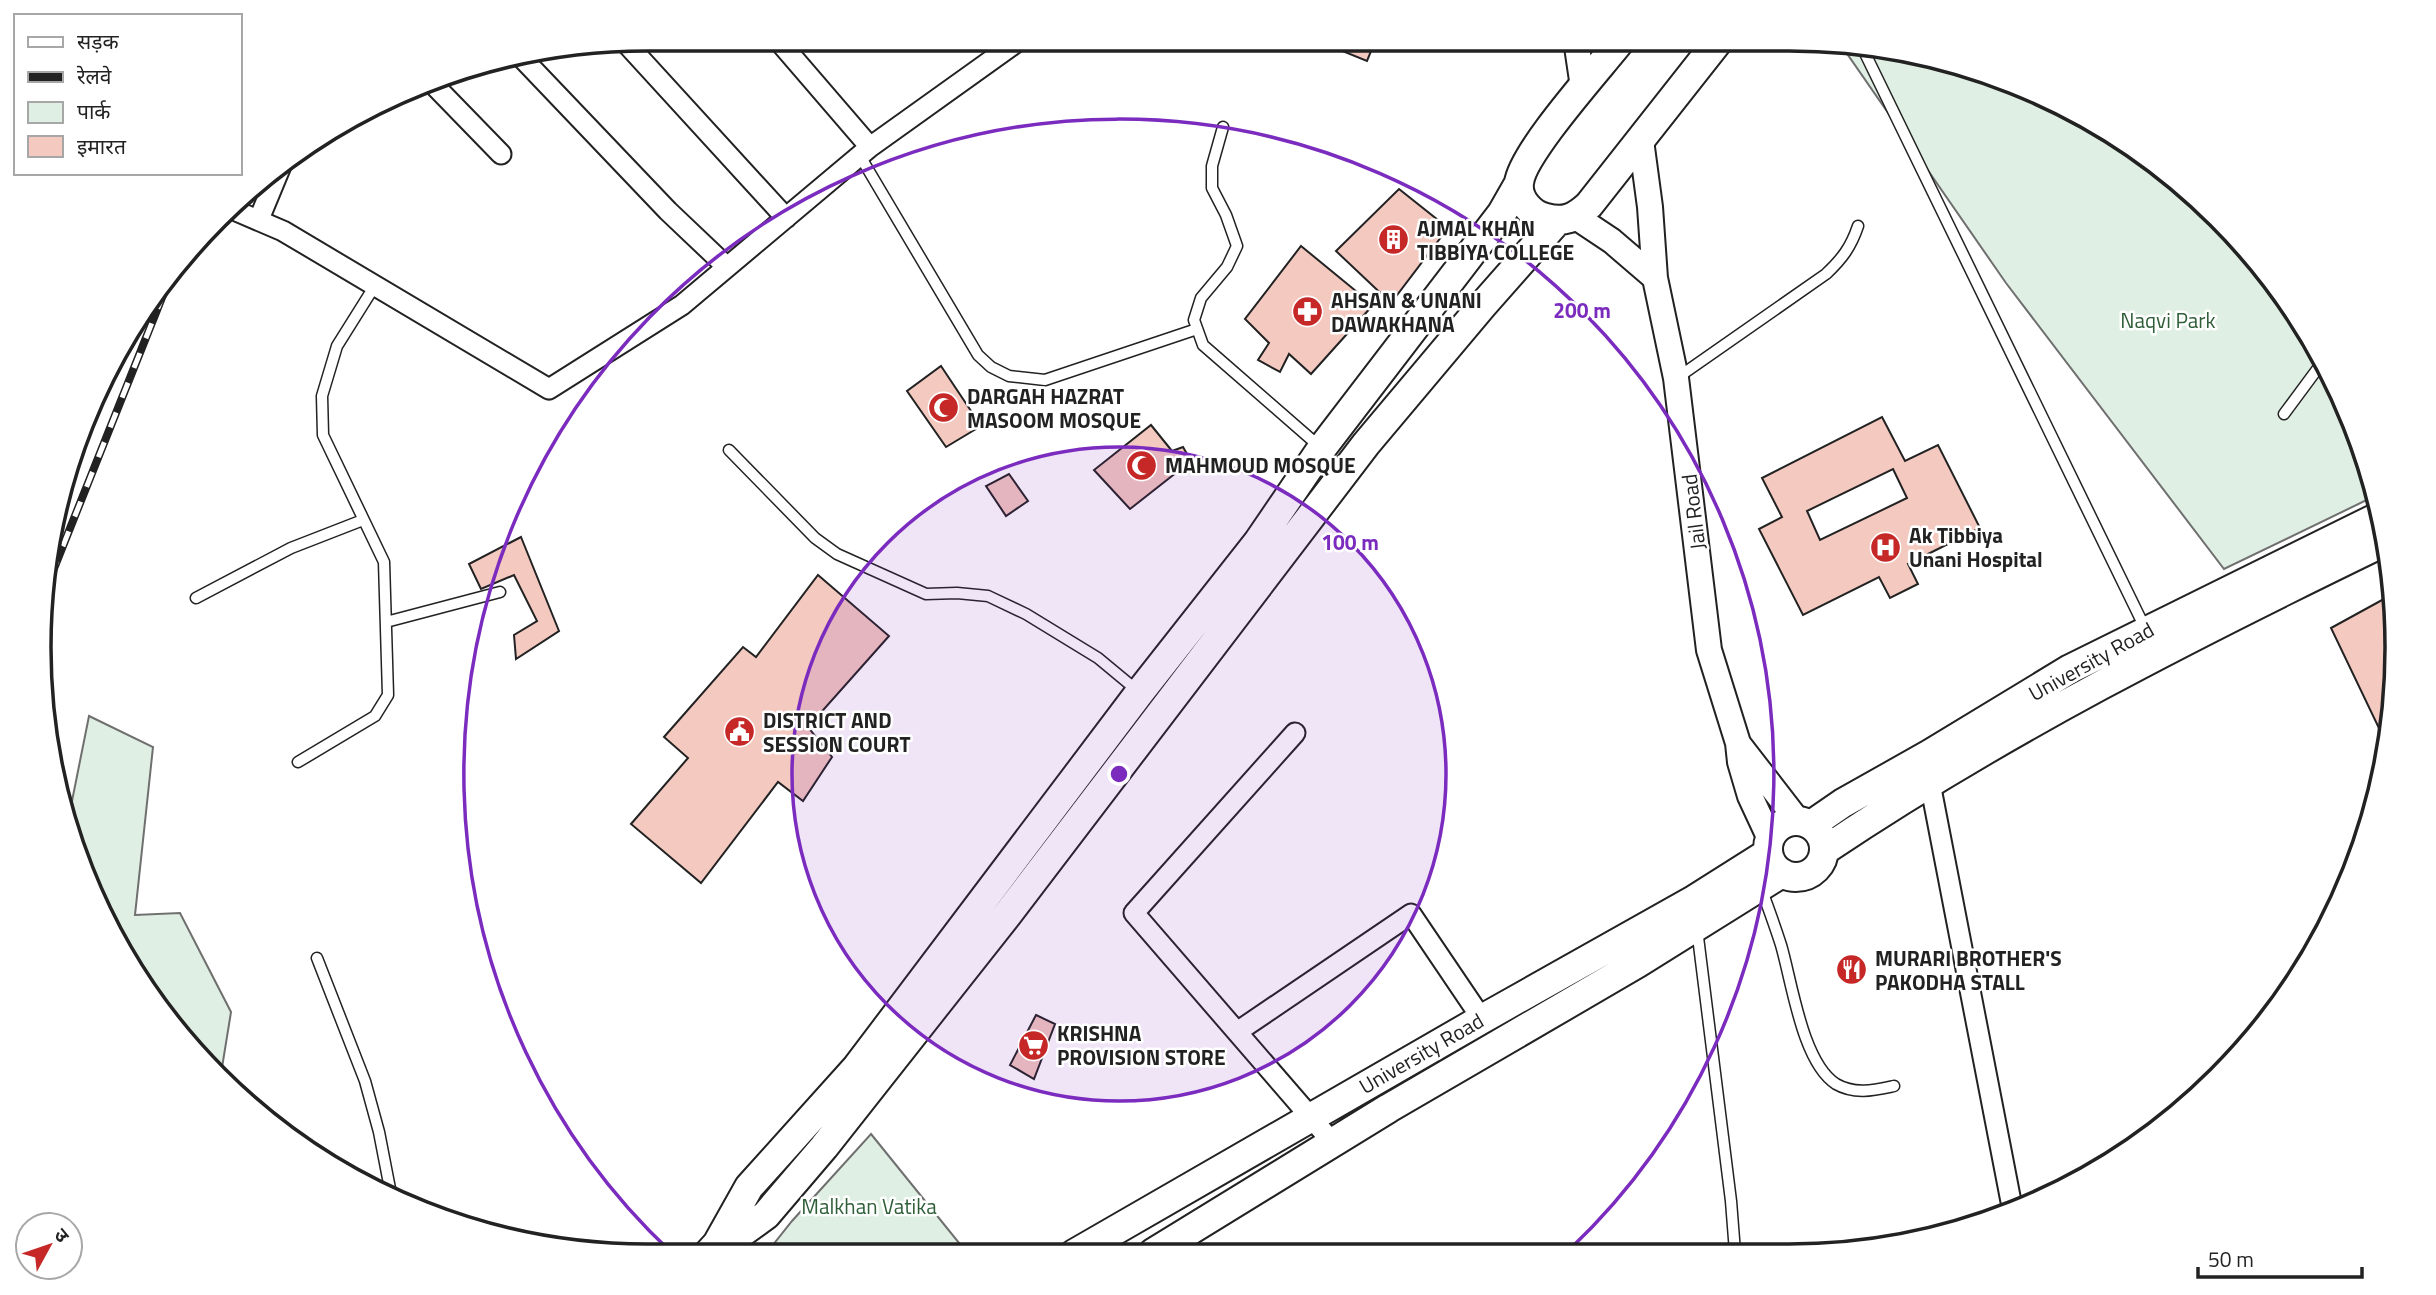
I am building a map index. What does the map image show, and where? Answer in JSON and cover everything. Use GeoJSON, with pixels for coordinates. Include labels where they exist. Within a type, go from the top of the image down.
{"type":"FeatureCollection","features":[{"type":"Feature","properties":{"kind":"main road"},"geometry":{"type":"LineString","coordinates":[[1151,701],[1322,448],[1502,213],[1530,158],[1613,51]]}},
{"type":"Feature","properties":{"kind":"main road"},"geometry":{"type":"LineString","coordinates":[[715,1244],[748,1187],[857,1067],[1151,701],[1291,545],[1366,444],[1482,306],[1567,219],[1588,205],[1710,51]]}},
{"type":"Feature","properties":{"kind":"main road"},"geometry":{"type":"LineString","coordinates":[[1518,185],[1524,203],[1538,216],[1567,219]]}},
{"type":"Feature","properties":{"kind":"main road","name":"University Road"},"geometry":{"type":"LineString","coordinates":[[1805,823],[1930,754],[2070,669],[2371,520]]}},
{"type":"Feature","properties":{"kind":"main road","name":"University Road"},"geometry":{"type":"LineString","coordinates":[[1825,850],[1966,760],[2191,637],[2376,546]]}},
{"type":"Feature","properties":{"kind":"main road"},"geometry":{"type":"LineString","coordinates":[[1786,822],[1805,823],[1821,835],[1825,850],[1818,868],[1801,877],[1791,877],[1770,863],[1776,829],[1786,822]]}},
{"type":"Feature","properties":{"kind":"main road","name":"University Road"},"geometry":{"type":"LineString","coordinates":[[1169,1244],[1696,926],[1770,863]]}},
{"type":"Feature","properties":{"kind":"main road","name":"University Road"},"geometry":{"type":"LineString","coordinates":[[1091,1244],[1311,1116],[1692,901],[1770,863]]}},
{"type":"Feature","properties":{"kind":"street"},"geometry":{"type":"LineString","coordinates":[[634,51],[786,218]]}},
{"type":"Feature","properties":{"kind":"street"},"geometry":{"type":"LineString","coordinates":[[786,51],[865,151]]}},
{"type":"Feature","properties":{"kind":"street"},"geometry":{"type":"LineString","coordinates":[[240,212],[283,231],[374,288],[549,389],[682,305],[865,151],[1001,51]]}},
{"type":"Feature","properties":{"kind":"street"},"geometry":{"type":"LineString","coordinates":[[1578,51],[1583,87]]}},
{"type":"Feature","properties":{"kind":"street"},"geometry":{"type":"LineString","coordinates":[[527,63],[668,211],[727,267]]}},
{"type":"Feature","properties":{"kind":"street"},"geometry":{"type":"LineString","coordinates":[[438,89],[501,154]]}},
{"type":"Feature","properties":{"kind":"street","name":"Jail Road"},"geometry":{"type":"LineString","coordinates":[[1640,140],[1650,207],[1655,278],[1676,378],[1709,650],[1738,743],[1740,762],[1770,863]]}},
{"type":"Feature","properties":{"kind":"street"},"geometry":{"type":"LineString","coordinates":[[259,219],[274,182]]}},
{"type":"Feature","properties":{"kind":"street"},"geometry":{"type":"LineString","coordinates":[[1567,219],[1612,242],[1655,278]]}},
{"type":"Feature","properties":{"kind":"street"},"geometry":{"type":"LineString","coordinates":[[1295,733],[1134,913],[1333,1143]]}},
{"type":"Feature","properties":{"kind":"street","name":"Jail Road"},"geometry":{"type":"LineString","coordinates":[[1738,743],[1805,823]]}},
{"type":"Feature","properties":{"kind":"street"},"geometry":{"type":"LineString","coordinates":[[1930,783],[2011,1201]]}},
{"type":"Feature","properties":{"kind":"street"},"geometry":{"type":"LineString","coordinates":[[1237,1032],[1411,914],[1482,1019]]}},
{"type":"Feature","properties":{"kind":"lane"},"geometry":{"type":"LineString","coordinates":[[1866,56],[2146,630]]}},
{"type":"Feature","properties":{"kind":"lane"},"geometry":{"type":"LineString","coordinates":[[1223,127],[1212,166],[1212,188],[1227,215],[1237,246],[1227,267],[1201,298],[1194,320],[1203,345],[1322,448]]}},
{"type":"Feature","properties":{"kind":"lane"},"geometry":{"type":"LineString","coordinates":[[865,151],[978,355],[991,367],[1009,376],[1045,380],[1197,329]]}},
{"type":"Feature","properties":{"kind":"lane"},"geometry":{"type":"LineString","coordinates":[[1676,378],[1826,274],[1852,245],[1858,226]]}},
{"type":"Feature","properties":{"kind":"lane"},"geometry":{"type":"LineString","coordinates":[[298,762],[375,716],[388,695],[384,562],[323,435],[322,396],[337,346],[374,288]]}},
{"type":"Feature","properties":{"kind":"lane"},"geometry":{"type":"LineString","coordinates":[[2284,414],[2316,370]]}},
{"type":"Feature","properties":{"kind":"lane"},"geometry":{"type":"LineString","coordinates":[[729,450],[816,538],[837,554],[926,594],[988,596],[1026,614],[1098,658],[1151,701]]}},
{"type":"Feature","properties":{"kind":"lane"},"geometry":{"type":"LineString","coordinates":[[196,598],[291,548],[363,520]]}},
{"type":"Feature","properties":{"kind":"lane"},"geometry":{"type":"LineString","coordinates":[[386,622],[500,592]]}},
{"type":"Feature","properties":{"kind":"lane"},"geometry":{"type":"LineString","coordinates":[[1770,863],[1781,943],[1807,1039],[1818,1065],[1835,1083],[1851,1090],[1868,1091],[1894,1086]]}},
{"type":"Feature","properties":{"kind":"lane"},"geometry":{"type":"LineString","coordinates":[[1696,926],[1730,1187],[1734,1244]]}},
{"type":"Feature","properties":{"kind":"lane"},"geometry":{"type":"LineString","coordinates":[[317,958],[365,1081],[389,1185]]}},
{"type":"Feature","properties":{"kind":"green space","name":"Naqvi Park"},"geometry":{"type":"Polygon","coordinates":[[[1847,54],[1905,62],[1943,71],[2017,96],[2052,112],[2120,151],[2182,199],[2237,254],[2285,316],[2324,384],[2340,419],[2367,500],[2224,569],[2006,283],[1847,54]]]}},
{"type":"Feature","properties":{"kind":"green space"},"geometry":{"type":"Polygon","coordinates":[[[89,716],[153,747],[135,915],[180,913],[231,1012],[222,1065],[174,1011],[131,946],[96,876],[71,804],[89,716]]]}},
{"type":"Feature","properties":{"kind":"green space","name":"Malkhan Vatika"},"geometry":{"type":"Polygon","coordinates":[[[871,1134],[960,1244],[774,1244],[871,1134]]]}},
{"type":"Feature","properties":{"kind":"building"},"geometry":{"type":"Polygon","coordinates":[[[1342,51],[1371,51],[1367,61],[1342,51]]]}},
{"type":"Feature","properties":{"kind":"building","name":"AJMAL KHAN TIBBIYA COLLEGE"},"geometry":{"type":"Polygon","coordinates":[[[1399,189],[1448,228],[1391,303],[1336,251],[1399,189]]]}},
{"type":"Feature","properties":{"kind":"building","name":"AHSAN & UNANI DAWAKHANA"},"geometry":{"type":"Polygon","coordinates":[[[1301,246],[1373,305],[1311,374],[1289,354],[1280,372],[1258,360],[1269,343],[1245,319],[1301,246]]]}},
{"type":"Feature","properties":{"kind":"building","name":"DARGAH HAZRAT MASOOM MOSQUE"},"geometry":{"type":"Polygon","coordinates":[[[941,366],[981,426],[946,447],[907,391],[941,366]]]}},
{"type":"Feature","properties":{"kind":"building"},"geometry":{"type":"Polygon","coordinates":[[[1882,417],[1905,461],[1938,445],[1980,528],[1908,564],[1918,584],[1890,598],[1879,577],[1803,615],[1759,529],[1782,517],[1762,478],[1882,417]],[[1893,469],[1807,511],[1820,540],[1907,498],[1893,469]]]}},
{"type":"Feature","properties":{"kind":"building","name":"MAHMOUD MOSQUE"},"geometry":{"type":"Polygon","coordinates":[[[1151,425],[1172,451],[1183,447],[1191,461],[1130,509],[1094,470],[1151,425]]]}},
{"type":"Feature","properties":{"kind":"building"},"geometry":{"type":"Polygon","coordinates":[[[1009,474],[1028,501],[1006,516],[986,486],[1009,474]]]}},
{"type":"Feature","properties":{"kind":"building"},"geometry":{"type":"Polygon","coordinates":[[[521,537],[559,631],[516,659],[514,635],[537,621],[514,575],[481,589],[469,564],[521,537]]]}},
{"type":"Feature","properties":{"kind":"building","name":"DISTRICT AND SESSION COURT"},"geometry":{"type":"Polygon","coordinates":[[[818,575],[889,636],[808,727],[832,757],[803,801],[778,782],[701,883],[631,824],[688,758],[664,737],[743,647],[756,657],[818,575]]]}},
{"type":"Feature","properties":{"kind":"building"},"geometry":{"type":"Polygon","coordinates":[[[2383,599],[2384,687],[2379,729],[2331,628],[2383,599]]]}},
{"type":"Feature","properties":{"kind":"building","name":"KRISHNA PROVISION STORE"},"geometry":{"type":"Polygon","coordinates":[[[1036,1015],[1055,1024],[1034,1079],[1010,1065],[1036,1015]]]}},
{"type":"Feature","properties":{"kind":"railway"},"geometry":{"type":"LineString","coordinates":[[58,559],[159,305]]}},
{"type":"Feature","properties":{"kind":"place","name":"AJMAL KHAN TIBBIYA COLLEGE"},"geometry":{"type":"Point","coordinates":[1394,240]}},
{"type":"Feature","properties":{"kind":"place","name":"AHSAN & UNANI DAWAKHANA"},"geometry":{"type":"Point","coordinates":[1308,312]}},
{"type":"Feature","properties":{"kind":"place","name":"DARGAH HAZRAT MASOOM MOSQUE"},"geometry":{"type":"Point","coordinates":[944,408]}},
{"type":"Feature","properties":{"kind":"place","name":"MAHMOUD MOSQUE"},"geometry":{"type":"Point","coordinates":[1142,465]}},
{"type":"Feature","properties":{"kind":"place","name":"Ak Tibbiya Unani Hospital"},"geometry":{"type":"Point","coordinates":[1886,547]}},
{"type":"Feature","properties":{"kind":"place","name":"DISTRICT AND SESSION COURT"},"geometry":{"type":"Point","coordinates":[740,732]}},
{"type":"Feature","properties":{"kind":"place","name":"MURARI BROTHER'S PAKODHA STALL"},"geometry":{"type":"Point","coordinates":[1852,970]}},
{"type":"Feature","properties":{"kind":"place","name":"KRISHNA PROVISION STORE"},"geometry":{"type":"Point","coordinates":[1034,1045]}}]}
